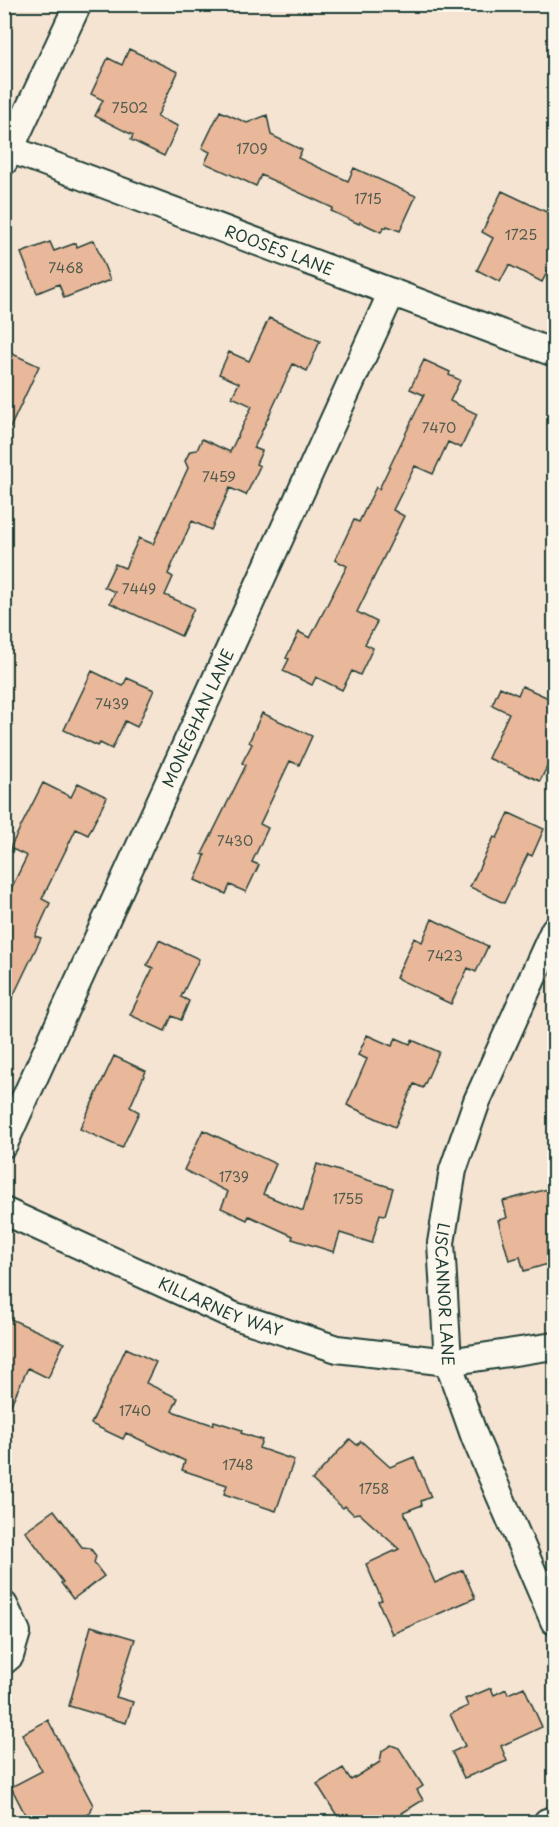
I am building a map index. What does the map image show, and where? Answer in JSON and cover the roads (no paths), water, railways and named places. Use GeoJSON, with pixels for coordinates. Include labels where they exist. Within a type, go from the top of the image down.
{"type":"FeatureCollection","features":[{"type":"Feature","properties":{"kind":"street"},"geometry":{"type":"LineString","coordinates":[[6,152],[78,4]]}},
{"type":"Feature","properties":{"kind":"street","name":"ROOSES LANE"},"geometry":{"type":"LineString","coordinates":[[6,152],[555,353]]}},
{"type":"Feature","properties":{"kind":"street","name":"MONEGHAN LANE"},"geometry":{"type":"LineString","coordinates":[[4,1144],[392,292]]}},
{"type":"Feature","properties":{"kind":"street","name":"LISCANNOR LANE"},"geometry":{"type":"LineString","coordinates":[[555,930],[477,1101],[453,1170],[441,1243],[448,1362],[475,1438],[555,1621]]}},
{"type":"Feature","properties":{"kind":"street","name":"KILLARNEY WAY"},"geometry":{"type":"LineString","coordinates":[[4,1211],[232,1316],[337,1349],[448,1362],[555,1346]]}},
{"type":"Feature","properties":{"kind":"street"},"geometry":{"type":"LineString","coordinates":[[4,1605],[17,1632],[10,1656],[5,1661]]}},
{"type":"Feature","properties":{"kind":"street"},"geometry":{"type":"LineString","coordinates":[[547,1822],[555,1820]]}}]}
